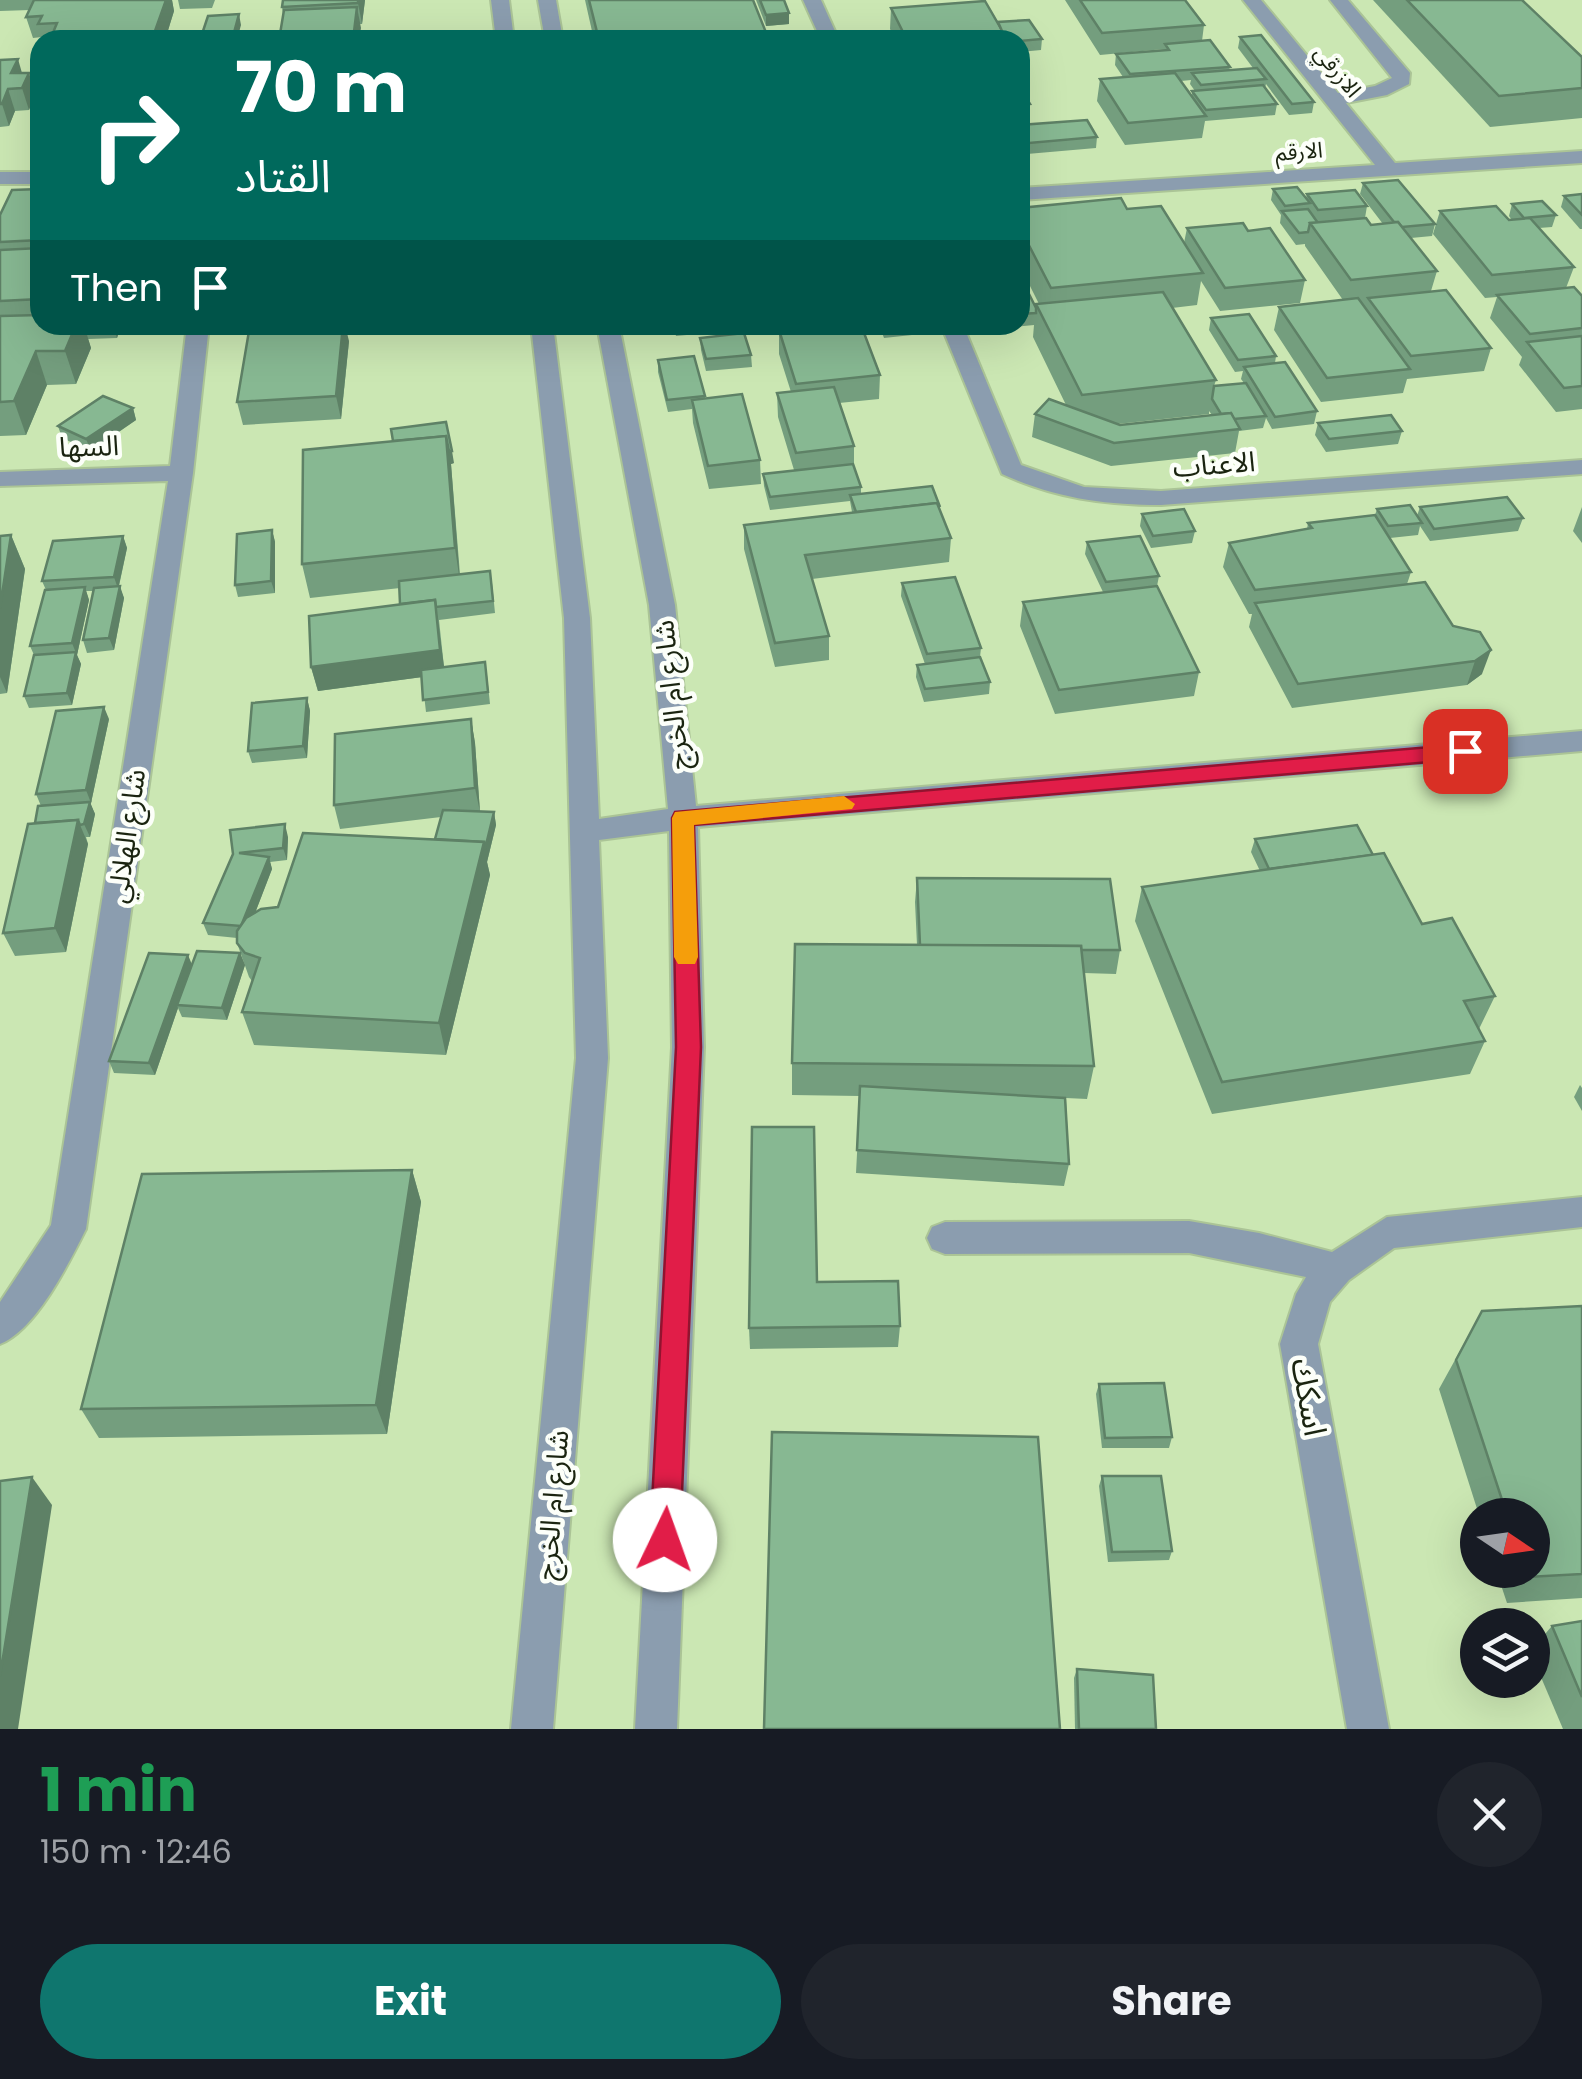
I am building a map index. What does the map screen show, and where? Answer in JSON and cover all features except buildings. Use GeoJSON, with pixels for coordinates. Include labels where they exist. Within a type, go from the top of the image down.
{"type":"FeatureCollection","features":[{"type":"Feature","properties":{"kind":"street"},"geometry":{"type":"LineString","coordinates":[[500,0],[504,30]]}},
{"type":"Feature","properties":{"kind":"street"},"geometry":{"type":"LineString","coordinates":[[546,0],[552,30]]}},
{"type":"Feature","properties":{"kind":"street"},"geometry":{"type":"LineString","coordinates":[[812,0],[826,30]]}},
{"type":"Feature","properties":{"kind":"street","name":"الازرقي"},"geometry":{"type":"LineString","coordinates":[[1252,0],[1390,170]]}},
{"type":"Feature","properties":{"kind":"street"},"geometry":{"type":"LineString","coordinates":[[1333,100],[1380,91],[1402,80],[1401,73],[1339,0]]}},
{"type":"Feature","properties":{"kind":"street","name":"الارقم"},"geometry":{"type":"LineString","coordinates":[[1030,193],[1582,157]]}},
{"type":"Feature","properties":{"kind":"street"},"geometry":{"type":"LineString","coordinates":[[0,178],[30,178]]}},
{"type":"Feature","properties":{"kind":"street","name":"شارع الهلالي"},"geometry":{"type":"LineString","coordinates":[[0,1327],[22,1306],[68,1229],[180,473],[197,335]]}},
{"type":"Feature","properties":{"kind":"street","name":"شارع ام الخرج"},"geometry":{"type":"LineString","coordinates":[[532,1729],[592,1058],[577,618],[543,335]]}},
{"type":"Feature","properties":{"kind":"street","name":"شارع ام الخرج"},"geometry":{"type":"LineString","coordinates":[[610,335],[662,605],[683,818],[688,1047],[656,1729]]}},
{"type":"Feature","properties":{"kind":"street","name":"الاعناب"},"geometry":{"type":"LineString","coordinates":[[956,335],[1011,469],[1058,491],[1097,498],[1161,498],[1582,467]]}},
{"type":"Feature","properties":{"kind":"street","name":"السها"},"geometry":{"type":"LineString","coordinates":[[0,478],[180,473]]}},
{"type":"Feature","properties":{"kind":"street"},"geometry":{"type":"LineString","coordinates":[[587,830],[683,818],[1582,741]]}},
{"type":"Feature","properties":{"kind":"street","name":"اسكك"},"geometry":{"type":"LineString","coordinates":[[1368,1729],[1299,1344],[1314,1294],[1336,1269],[1387,1233],[1582,1212]]}},
{"type":"Feature","properties":{"kind":"street"},"geometry":{"type":"LineString","coordinates":[[945,1238],[1189,1237],[1259,1249],[1336,1269]]}},
{"type":"Feature","properties":{"kind":"slow traffic"},"geometry":{"type":"LineString","coordinates":[[686,957],[683,818],[844,804]]}},
{"type":"Feature","properties":{"kind":"route"},"geometry":{"type":"LineString","coordinates":[[665,1540],[688,1047],[683,818],[1465,751]]}}]}
